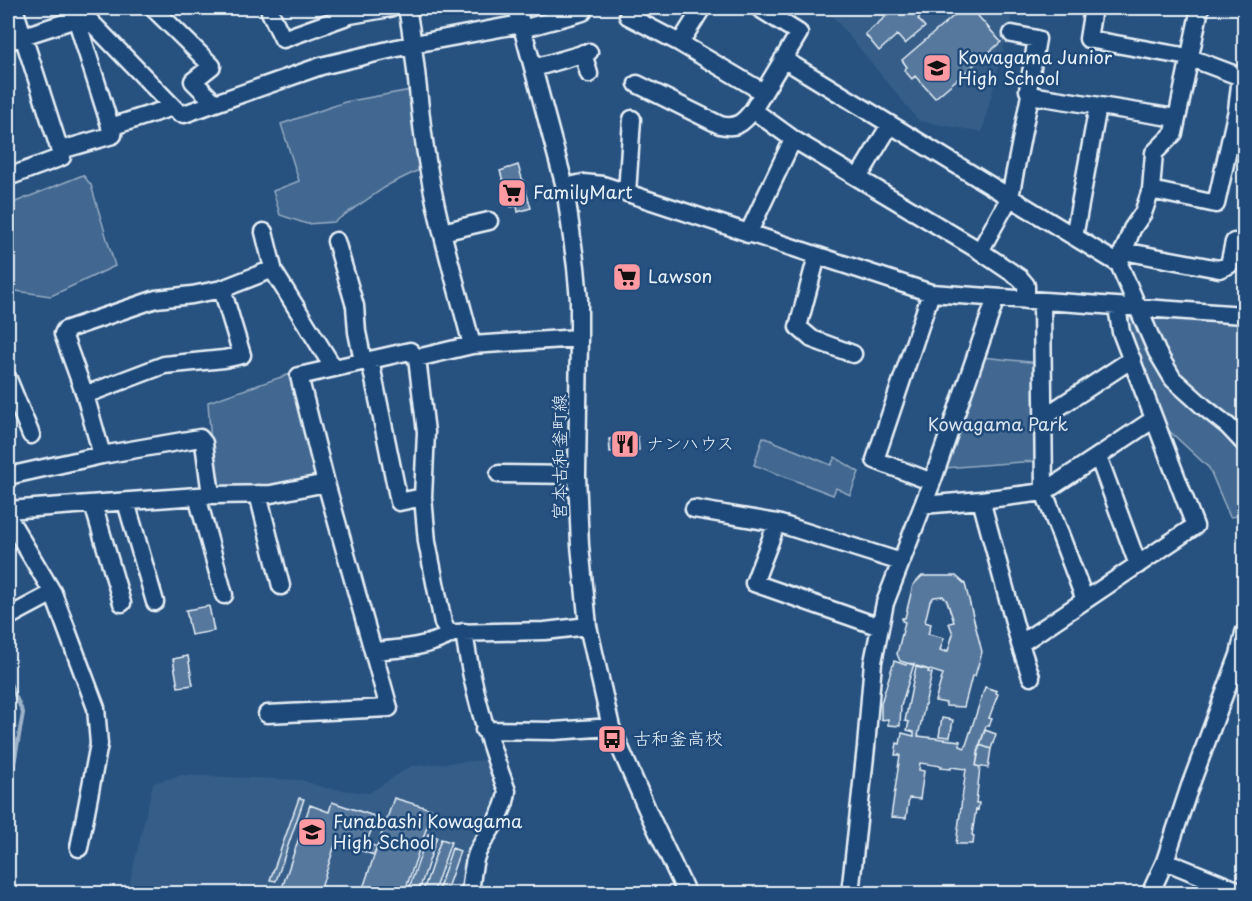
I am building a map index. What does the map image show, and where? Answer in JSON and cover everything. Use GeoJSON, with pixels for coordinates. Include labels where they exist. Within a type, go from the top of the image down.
{"type":"FeatureCollection","features":[{"type":"Feature","properties":{"kind":"street"},"geometry":{"type":"LineString","coordinates":[[8,185],[10,185],[8,176],[62,157],[15,38],[14,8]]}},
{"type":"Feature","properties":{"kind":"street"},"geometry":{"type":"LineString","coordinates":[[153,8],[212,66],[193,81],[215,103]]}},
{"type":"Feature","properties":{"kind":"street"},"geometry":{"type":"LineString","coordinates":[[270,8],[283,39],[348,11],[390,8]]}},
{"type":"Feature","properties":{"kind":"street"},"geometry":{"type":"LineString","coordinates":[[407,8],[414,44],[425,148],[442,232],[472,345]]}},
{"type":"Feature","properties":{"kind":"street","name":"宮本古和釜町線"},"geometry":{"type":"LineString","coordinates":[[517,8],[565,187],[579,300],[577,475],[580,545],[588,626],[610,727],[687,894]]}},
{"type":"Feature","properties":{"kind":"street"},"geometry":{"type":"LineString","coordinates":[[633,8],[628,16],[680,43],[763,92]]}},
{"type":"Feature","properties":{"kind":"street"},"geometry":{"type":"LineString","coordinates":[[680,43],[702,8]]}},
{"type":"Feature","properties":{"kind":"street"},"geometry":{"type":"LineString","coordinates":[[637,84],[720,125],[730,128],[737,126],[753,110],[799,33],[759,8]]}},
{"type":"Feature","properties":{"kind":"street"},"geometry":{"type":"LineString","coordinates":[[1092,8],[1088,39],[1188,57],[1241,77],[1241,110],[1216,204],[1151,190]]}},
{"type":"Feature","properties":{"kind":"street"},"geometry":{"type":"LineString","coordinates":[[1194,9],[1174,133],[1154,153],[1151,190],[1143,213],[1132,229],[1121,258],[1138,308],[1157,352],[1173,379],[1245,443]]}},
{"type":"Feature","properties":{"kind":"street"},"geometry":{"type":"LineString","coordinates":[[75,13],[91,22],[179,113],[184,114],[321,66],[414,44],[522,27],[583,12]]}},
{"type":"Feature","properties":{"kind":"street"},"geometry":{"type":"LineString","coordinates":[[15,38],[75,13]]}},
{"type":"Feature","properties":{"kind":"street"},"geometry":{"type":"LineString","coordinates":[[61,150],[112,135],[75,13]]}},
{"type":"Feature","properties":{"kind":"street"},"geometry":{"type":"LineString","coordinates":[[980,251],[1010,198],[1030,95],[1028,90],[1037,39],[1011,34]]}},
{"type":"Feature","properties":{"kind":"street"},"geometry":{"type":"LineString","coordinates":[[534,68],[586,52],[589,74]]}},
{"type":"Feature","properties":{"kind":"street"},"geometry":{"type":"LineString","coordinates":[[783,59],[1074,237],[1121,258],[1219,269],[1229,265],[1234,242]]}},
{"type":"Feature","properties":{"kind":"street"},"geometry":{"type":"LineString","coordinates":[[1030,95],[1176,118]]}},
{"type":"Feature","properties":{"kind":"street"},"geometry":{"type":"LineString","coordinates":[[1074,237],[1098,106]]}},
{"type":"Feature","properties":{"kind":"street"},"geometry":{"type":"LineString","coordinates":[[110,127],[173,107]]}},
{"type":"Feature","properties":{"kind":"street"},"geometry":{"type":"LineString","coordinates":[[753,110],[793,139],[980,251],[1020,278],[1026,285],[1034,301],[1044,417],[1044,492],[1084,600]]}},
{"type":"Feature","properties":{"kind":"street"},"geometry":{"type":"LineString","coordinates":[[627,193],[632,119]]}},
{"type":"Feature","properties":{"kind":"street"},"geometry":{"type":"LineString","coordinates":[[858,178],[890,124]]}},
{"type":"Feature","properties":{"kind":"street"},"geometry":{"type":"LineString","coordinates":[[748,234],[793,139]]}},
{"type":"Feature","properties":{"kind":"street"},"geometry":{"type":"LineString","coordinates":[[565,187],[594,183],[931,293],[1245,315]]}},
{"type":"Feature","properties":{"kind":"street"},"geometry":{"type":"LineString","coordinates":[[442,232],[489,221]]}},
{"type":"Feature","properties":{"kind":"street"},"geometry":{"type":"LineString","coordinates":[[264,232],[274,272],[333,367]]}},
{"type":"Feature","properties":{"kind":"street"},"geometry":{"type":"LineString","coordinates":[[336,241],[355,306],[357,332],[367,360],[399,502],[423,497]]}},
{"type":"Feature","properties":{"kind":"street"},"geometry":{"type":"LineString","coordinates":[[817,256],[798,327],[812,339],[853,354]]}},
{"type":"Feature","properties":{"kind":"street"},"geometry":{"type":"LineString","coordinates":[[102,455],[85,395],[63,334],[65,330],[156,299],[222,289],[268,271],[274,272]]}},
{"type":"Feature","properties":{"kind":"street"},"geometry":{"type":"LineString","coordinates":[[85,395],[164,365],[242,355],[222,289]]}},
{"type":"Feature","properties":{"kind":"street"},"geometry":{"type":"LineString","coordinates":[[931,293],[875,460],[932,482]]}},
{"type":"Feature","properties":{"kind":"street"},"geometry":{"type":"LineString","coordinates":[[850,894],[873,662],[885,603],[932,482],[996,298]]}},
{"type":"Feature","properties":{"kind":"street"},"geometry":{"type":"LineString","coordinates":[[1020,644],[1195,526],[1121,332],[1117,307]]}},
{"type":"Feature","properties":{"kind":"street"},"geometry":{"type":"LineString","coordinates":[[417,358],[472,345],[579,338]]}},
{"type":"Feature","properties":{"kind":"street"},"geometry":{"type":"LineString","coordinates":[[267,714],[389,708],[326,483],[299,376],[410,351],[417,358],[426,432],[423,497],[427,542],[443,623],[447,631],[545,631],[588,626]]}},
{"type":"Feature","properties":{"kind":"street"},"geometry":{"type":"LineString","coordinates":[[1044,417],[1132,359]]}},
{"type":"Feature","properties":{"kind":"street"},"geometry":{"type":"LineString","coordinates":[[8,379],[13,410],[31,435]]}},
{"type":"Feature","properties":{"kind":"street"},"geometry":{"type":"LineString","coordinates":[[923,505],[1044,492],[1154,419]]}},
{"type":"Feature","properties":{"kind":"street"},"geometry":{"type":"LineString","coordinates":[[8,476],[102,455],[200,438],[204,443],[204,495],[224,595]]}},
{"type":"Feature","properties":{"kind":"street"},"geometry":{"type":"LineString","coordinates":[[1098,456],[1138,565]]}},
{"type":"Feature","properties":{"kind":"street"},"geometry":{"type":"LineString","coordinates":[[500,474],[577,475]]}},
{"type":"Feature","properties":{"kind":"street"},"geometry":{"type":"LineString","coordinates":[[8,510],[204,495],[271,494],[326,483]]}},
{"type":"Feature","properties":{"kind":"street"},"geometry":{"type":"LineString","coordinates":[[258,494],[282,586]]}},
{"type":"Feature","properties":{"kind":"street"},"geometry":{"type":"LineString","coordinates":[[981,500],[1031,677]]}},
{"type":"Feature","properties":{"kind":"street"},"geometry":{"type":"LineString","coordinates":[[126,502],[155,602]]}},
{"type":"Feature","properties":{"kind":"street"},"geometry":{"type":"LineString","coordinates":[[93,504],[122,603]]}},
{"type":"Feature","properties":{"kind":"street"},"geometry":{"type":"LineString","coordinates":[[694,509],[777,523],[901,562]]}},
{"type":"Feature","properties":{"kind":"street"},"geometry":{"type":"LineString","coordinates":[[8,517],[53,593],[96,708],[99,744],[79,848]]}},
{"type":"Feature","properties":{"kind":"street"},"geometry":{"type":"LineString","coordinates":[[777,523],[754,583],[880,627]]}},
{"type":"Feature","properties":{"kind":"street"},"geometry":{"type":"LineString","coordinates":[[8,617],[53,593]]}},
{"type":"Feature","properties":{"kind":"street"},"geometry":{"type":"LineString","coordinates":[[374,651],[404,648],[442,640],[459,632]]}},
{"type":"Feature","properties":{"kind":"street"},"geometry":{"type":"LineString","coordinates":[[459,632],[484,730],[507,791],[506,801],[476,854],[470,894]]}},
{"type":"Feature","properties":{"kind":"street"},"geometry":{"type":"LineString","coordinates":[[1150,894],[1165,861],[1245,633]]}},
{"type":"Feature","properties":{"kind":"street"},"geometry":{"type":"LineString","coordinates":[[484,730],[554,731],[610,727]]}},
{"type":"Feature","properties":{"kind":"street"},"geometry":{"type":"LineString","coordinates":[[1165,861],[1245,893]]}},
{"type":"Feature","properties":{"kind":"shaded area","name":"Kowagama Junior High School"},"geometry":{"type":"Polygon","coordinates":[[[826,8],[1005,8],[1012,15],[982,132],[919,121],[826,8]]]}},
{"type":"Feature","properties":{"kind":"shaded area","name":"Funabashi Kowagama High School"},"geometry":{"type":"Polygon","coordinates":[[[486,760],[499,812],[468,853],[461,893],[127,894],[153,783],[181,775],[302,780],[325,788],[369,793],[411,766],[486,760]]]}},
{"type":"Feature","properties":{"kind":"green space"},"geometry":{"type":"Polygon","coordinates":[[[411,90],[421,169],[390,184],[334,222],[307,224],[280,215],[273,191],[299,181],[281,124],[345,102],[411,90]]]}},
{"type":"Feature","properties":{"kind":"green space"},"geometry":{"type":"Polygon","coordinates":[[[83,175],[91,185],[115,266],[51,296],[9,290],[8,205],[83,175]]]}},
{"type":"Feature","properties":{"kind":"green space"},"geometry":{"type":"Polygon","coordinates":[[[1133,314],[1244,324],[1244,515],[1230,517],[1209,468],[1163,425],[1126,323],[1133,314]]]}},
{"type":"Feature","properties":{"kind":"green space","name":"Kowagama Park"},"geometry":{"type":"Polygon","coordinates":[[[982,357],[1039,363],[1035,461],[945,468],[982,357]]]}},
{"type":"Feature","properties":{"kind":"green space"},"geometry":{"type":"Polygon","coordinates":[[[293,373],[319,472],[313,480],[269,488],[214,488],[208,402],[293,373]]]}},
{"type":"Feature","properties":{"kind":"green space"},"geometry":{"type":"Polygon","coordinates":[[[763,437],[831,465],[835,457],[859,472],[850,495],[836,488],[833,495],[754,465],[763,437]]]}},
{"type":"Feature","properties":{"kind":"building"},"geometry":{"type":"Polygon","coordinates":[[[896,8],[928,8],[918,19],[925,27],[905,44],[897,35],[879,51],[865,34],[896,8]]]}},
{"type":"Feature","properties":{"kind":"building"},"geometry":{"type":"Polygon","coordinates":[[[963,8],[971,8],[1001,42],[935,98],[915,76],[912,79],[904,70],[907,67],[902,60],[963,8]]]}},
{"type":"Feature","properties":{"kind":"building"},"geometry":{"type":"Polygon","coordinates":[[[518,165],[531,208],[518,212],[517,206],[511,207],[500,171],[518,165]]]}},
{"type":"Feature","properties":{"kind":"building"},"geometry":{"type":"Polygon","coordinates":[[[638,437],[639,450],[610,452],[609,439],[638,437]]]}},
{"type":"Feature","properties":{"kind":"building"},"geometry":{"type":"Polygon","coordinates":[[[922,576],[956,576],[965,584],[982,652],[975,676],[972,676],[964,707],[946,706],[946,703],[935,701],[943,674],[900,661],[897,654],[905,622],[902,618],[905,618],[913,585],[922,576]],[[943,596],[934,597],[930,601],[925,622],[931,624],[928,634],[944,638],[940,650],[946,652],[953,634],[949,623],[954,622],[943,596]]]}},
{"type":"Feature","properties":{"kind":"building"},"geometry":{"type":"Polygon","coordinates":[[[209,606],[214,631],[191,635],[186,610],[209,606]]]}},
{"type":"Feature","properties":{"kind":"building"},"geometry":{"type":"Polygon","coordinates":[[[188,656],[193,685],[178,687],[173,659],[188,656]]]}},
{"type":"Feature","properties":{"kind":"building"},"geometry":{"type":"Polygon","coordinates":[[[894,661],[906,665],[906,663],[914,664],[901,706],[900,726],[888,725],[888,719],[881,720],[881,703],[894,661]]]}},
{"type":"Feature","properties":{"kind":"building"},"geometry":{"type":"Polygon","coordinates":[[[916,667],[932,673],[918,736],[960,741],[960,746],[965,748],[985,687],[997,691],[998,694],[989,718],[992,719],[989,726],[986,726],[979,747],[976,766],[980,767],[976,803],[979,803],[972,835],[974,836],[973,844],[956,844],[966,769],[941,768],[942,766],[920,763],[919,770],[924,771],[920,799],[909,798],[906,818],[891,817],[900,755],[895,755],[897,743],[900,744],[902,733],[914,736],[914,732],[907,730],[909,722],[905,721],[916,667]]]}},
{"type":"Feature","properties":{"kind":"building"},"geometry":{"type":"Polygon","coordinates":[[[942,718],[953,720],[950,737],[939,736],[942,718]]]}},
{"type":"Feature","properties":{"kind":"building"},"geometry":{"type":"Polygon","coordinates":[[[985,730],[996,734],[991,749],[980,745],[985,730]]]}},
{"type":"Feature","properties":{"kind":"building"},"geometry":{"type":"Polygon","coordinates":[[[980,745],[991,749],[988,768],[976,766],[980,745]]]}},
{"type":"Feature","properties":{"kind":"building"},"geometry":{"type":"Polygon","coordinates":[[[299,798],[304,799],[276,881],[270,880],[299,798]]]}},
{"type":"Feature","properties":{"kind":"building"},"geometry":{"type":"Polygon","coordinates":[[[394,798],[431,809],[432,812],[404,894],[361,894],[394,798]]]}},
{"type":"Feature","properties":{"kind":"building"},"geometry":{"type":"Polygon","coordinates":[[[332,802],[377,817],[366,843],[377,847],[374,855],[336,842],[319,894],[280,894],[310,805],[329,812],[332,802]]]}},
{"type":"Feature","properties":{"kind":"building"},"geometry":{"type":"Polygon","coordinates":[[[428,834],[437,837],[418,894],[407,894],[428,834]]]}},
{"type":"Feature","properties":{"kind":"building"},"geometry":{"type":"Polygon","coordinates":[[[441,839],[451,842],[433,894],[422,894],[441,839]]]}},
{"type":"Feature","properties":{"kind":"building"},"geometry":{"type":"Polygon","coordinates":[[[452,848],[460,851],[445,894],[437,894],[452,848]]]}},
{"type":"Feature","properties":{"kind":"waterway"},"geometry":{"type":"LineString","coordinates":[[8,679],[23,713],[8,798]]}},
{"type":"Feature","properties":{"kind":"place","name":"Kowagama Junior High School"},"geometry":{"type":"Point","coordinates":[937,68]}},
{"type":"Feature","properties":{"kind":"place","name":"FamilyMart"},"geometry":{"type":"Point","coordinates":[512,193]}},
{"type":"Feature","properties":{"kind":"place","name":"Lawson"},"geometry":{"type":"Point","coordinates":[627,277]}},
{"type":"Feature","properties":{"kind":"place","name":"ナンハウス"},"geometry":{"type":"Point","coordinates":[625,444]}},
{"type":"Feature","properties":{"kind":"place","name":"古和釜高校"},"geometry":{"type":"Point","coordinates":[612,739]}},
{"type":"Feature","properties":{"kind":"place","name":"Funabashi Kowagama High School"},"geometry":{"type":"Point","coordinates":[312,832]}}]}
